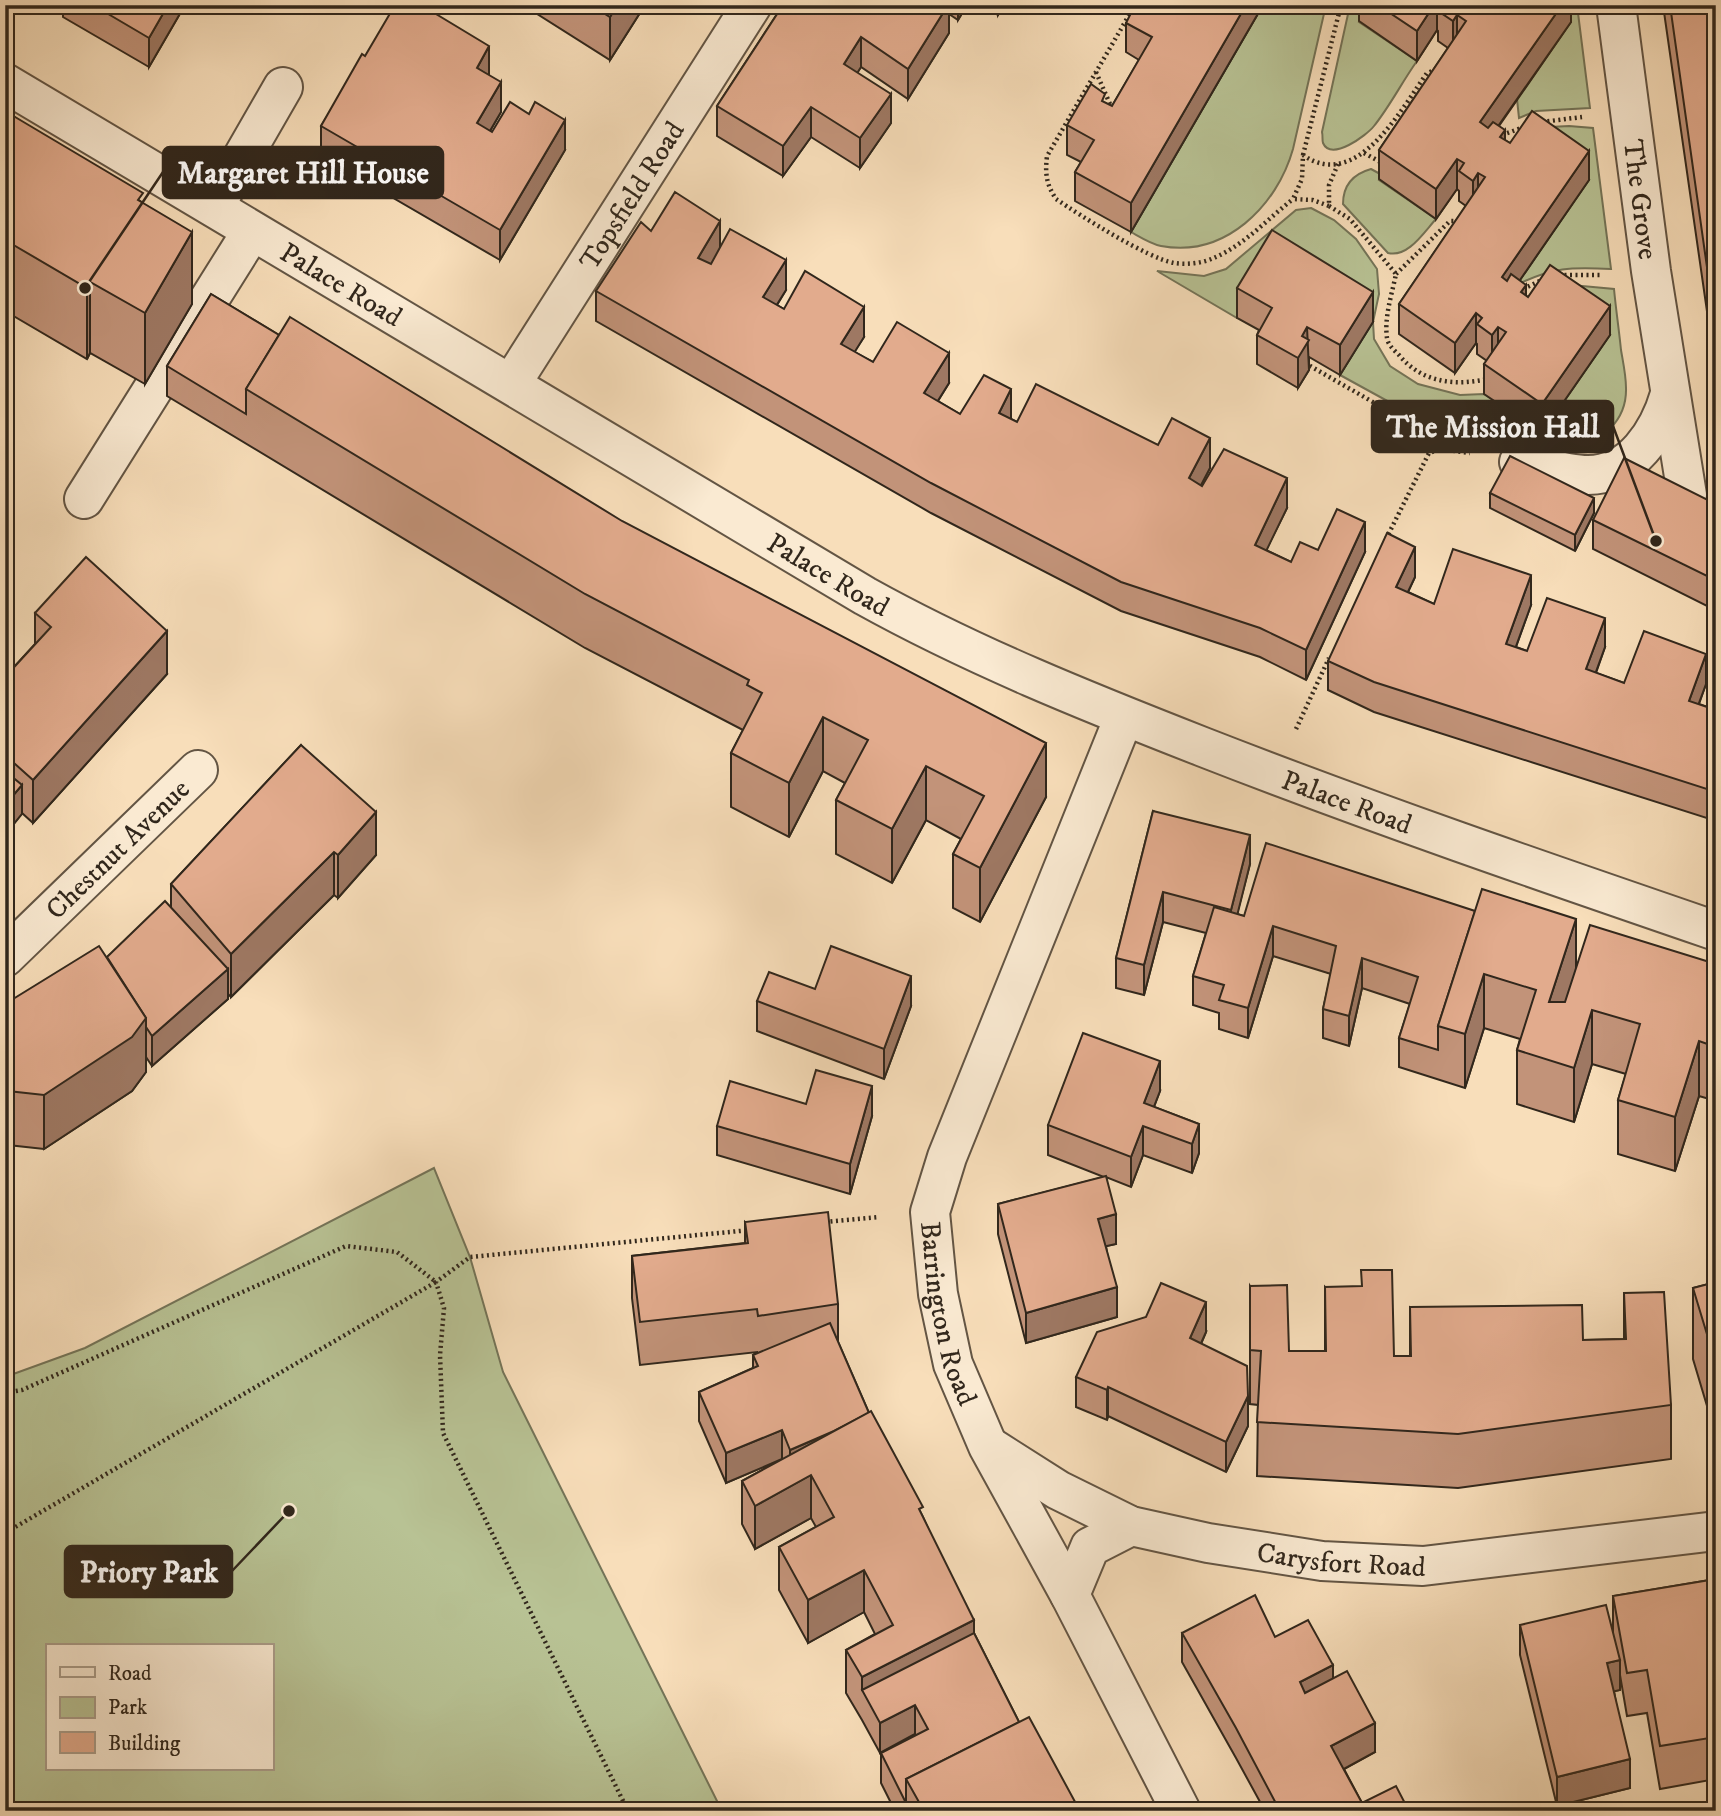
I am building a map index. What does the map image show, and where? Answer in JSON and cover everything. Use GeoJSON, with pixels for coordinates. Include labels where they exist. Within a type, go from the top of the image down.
{"type":"FeatureCollection","features":[{"type":"Feature","properties":{"kind":"street","name":"Topsfield Road"},"geometry":{"type":"LineString","coordinates":[[511,383],[752,5]]}},
{"type":"Feature","properties":{"kind":"street","name":"The Grove"},"geometry":{"type":"LineString","coordinates":[[1616,5],[1651,271],[1688,495]]}},
{"type":"Feature","properties":{"kind":"street","name":"Palace Road"},"geometry":{"type":"LineString","coordinates":[[5,83],[865,596],[993,662],[1124,717],[1276,775],[1466,845],[1716,931]]}},
{"type":"Feature","properties":{"kind":"street"},"geometry":{"type":"LineString","coordinates":[[214,207],[283,87]]}},
{"type":"Feature","properties":{"kind":"street"},"geometry":{"type":"LineString","coordinates":[[83,499],[252,231]]}},
{"type":"Feature","properties":{"kind":"street"},"geometry":{"type":"LineString","coordinates":[[1519,462],[1586,475],[1606,473],[1641,450],[1654,435],[1671,394]]}},
{"type":"Feature","properties":{"kind":"street","name":"Barrington Road"},"geometry":{"type":"LineString","coordinates":[[1124,717],[947,1157],[930,1212],[937,1294],[953,1364],[988,1446],[1070,1595],[1181,1811]]}},
{"type":"Feature","properties":{"kind":"street","name":"Chestnut Avenue"},"geometry":{"type":"LineString","coordinates":[[5,957],[198,769]]}},
{"type":"Feature","properties":{"kind":"street","name":"Carysfort Road"},"geometry":{"type":"LineString","coordinates":[[988,1446],[1058,1490],[1131,1526],[1208,1543],[1322,1561],[1423,1566],[1716,1531]]}},
{"type":"Feature","properties":{"kind":"street"},"geometry":{"type":"LineString","coordinates":[[1070,1595],[1090,1547],[1131,1526]]}},
{"type":"Feature","properties":{"kind":"path"},"geometry":{"type":"LineString","coordinates":[[1135,5],[1047,156],[1045,172],[1048,188],[1056,199],[1071,209],[1147,252],[1172,263],[1192,264],[1216,257],[1248,236],[1293,199],[1302,179],[1303,155],[1341,5]]}},
{"type":"Feature","properties":{"kind":"path"},"geometry":{"type":"LineString","coordinates":[[1303,155],[1311,161],[1338,164],[1364,153],[1382,137],[1427,72],[1437,70]]}},
{"type":"Feature","properties":{"kind":"path"},"geometry":{"type":"LineString","coordinates":[[1096,72],[1114,114]]}},
{"type":"Feature","properties":{"kind":"path"},"geometry":{"type":"LineString","coordinates":[[1540,122],[1593,116]]}},
{"type":"Feature","properties":{"kind":"path"},"geometry":{"type":"LineString","coordinates":[[1499,136],[1528,125]]}},
{"type":"Feature","properties":{"kind":"path"},"geometry":{"type":"LineString","coordinates":[[1364,153],[1388,167]]}},
{"type":"Feature","properties":{"kind":"path"},"geometry":{"type":"LineString","coordinates":[[1329,206],[1329,185],[1338,164]]}},
{"type":"Feature","properties":{"kind":"path"},"geometry":{"type":"LineString","coordinates":[[1293,199],[1313,200],[1350,219],[1396,274]]}},
{"type":"Feature","properties":{"kind":"path"},"geometry":{"type":"LineString","coordinates":[[1463,222],[1450,221],[1396,274],[1386,323],[1388,342],[1404,361],[1424,376],[1443,382],[1464,384],[1496,377]]}},
{"type":"Feature","properties":{"kind":"path"},"geometry":{"type":"LineString","coordinates":[[1521,290],[1561,274],[1612,274]]}},
{"type":"Feature","properties":{"kind":"path"},"geometry":{"type":"LineString","coordinates":[[1304,363],[1418,428]]}},
{"type":"Feature","properties":{"kind":"path"},"geometry":{"type":"LineString","coordinates":[[1381,549],[1429,453],[1430,433]]}},
{"type":"Feature","properties":{"kind":"path"},"geometry":{"type":"LineString","coordinates":[[1429,453],[1440,449],[1460,451],[1519,462]]}},
{"type":"Feature","properties":{"kind":"path"},"geometry":{"type":"LineString","coordinates":[[1276,775],[1334,648]]}},
{"type":"Feature","properties":{"kind":"path"},"geometry":{"type":"LineString","coordinates":[[817,1223],[890,1216]]}},
{"type":"Feature","properties":{"kind":"path"},"geometry":{"type":"LineString","coordinates":[[5,1533],[436,1282],[470,1257],[761,1229]]}},
{"type":"Feature","properties":{"kind":"path"},"geometry":{"type":"LineString","coordinates":[[5,1393],[22,1390],[346,1246],[397,1252],[436,1282],[444,1308],[440,1354],[443,1433],[628,1811]]}},
{"type":"Feature","properties":{"kind":"green space"},"geometry":{"type":"Polygon","coordinates":[[[1263,5],[1326,5],[1293,149],[1285,170],[1275,190],[1261,208],[1227,236],[1184,248],[1153,244],[1131,232],[1263,5]]]}},
{"type":"Feature","properties":{"kind":"green space"},"geometry":{"type":"Polygon","coordinates":[[[1350,5],[1365,13],[1359,22],[1417,61],[1374,126],[1349,145],[1333,150],[1323,143],[1322,132],[1350,5]]]}},
{"type":"Feature","properties":{"kind":"green space"},"geometry":{"type":"Polygon","coordinates":[[[1546,5],[1577,5],[1590,108],[1536,111],[1519,118],[1517,99],[1546,5]]]}},
{"type":"Feature","properties":{"kind":"green space"},"geometry":{"type":"Polygon","coordinates":[[[1550,127],[1593,128],[1611,269],[1562,270],[1516,285],[1550,127]]]}},
{"type":"Feature","properties":{"kind":"green space"},"geometry":{"type":"Polygon","coordinates":[[[1371,169],[1382,175],[1379,180],[1436,219],[1415,243],[1402,252],[1388,253],[1343,204],[1350,181],[1371,169]]]}},
{"type":"Feature","properties":{"kind":"green space"},"geometry":{"type":"Polygon","coordinates":[[[1311,208],[1334,220],[1356,239],[1377,269],[1379,294],[1373,322],[1374,339],[1390,366],[1418,384],[1460,395],[1484,394],[1532,426],[1572,285],[1614,289],[1626,388],[1625,400],[1617,420],[1594,441],[1573,447],[1441,427],[1422,420],[1340,375],[1372,322],[1237,318],[1157,271],[1204,276],[1226,269],[1296,210],[1311,208]]]}},
{"type":"Feature","properties":{"kind":"green space"},"geometry":{"type":"Polygon","coordinates":[[[434,1168],[470,1257],[503,1372],[722,1811],[5,1811],[5,1377],[85,1348],[434,1168]]]}},
{"type":"Feature","properties":{"kind":"building"},"geometry":{"type":"Polygon","coordinates":[[[93,5],[168,5],[149,38],[93,5]]]}},
{"type":"Feature","properties":{"kind":"building"},"geometry":{"type":"Polygon","coordinates":[[[395,5],[421,5],[489,46],[477,68],[501,82],[477,123],[492,132],[510,102],[529,114],[535,102],[565,120],[500,230],[321,126],[362,54],[365,56],[395,5]]]}},
{"type":"Feature","properties":{"kind":"building"},"geometry":{"type":"Polygon","coordinates":[[[591,5],[617,5],[610,17],[591,5]]]}},
{"type":"Feature","properties":{"kind":"building"},"geometry":{"type":"Polygon","coordinates":[[[783,5],[948,5],[908,69],[861,37],[844,64],[891,94],[860,138],[811,107],[783,146],[717,106],[783,5]]]}},
{"type":"Feature","properties":{"kind":"building"},"geometry":{"type":"Polygon","coordinates":[[[1135,5],[1246,5],[1131,203],[1075,172],[1094,140],[1067,125],[1091,84],[1105,94],[1102,101],[1112,106],[1152,37],[1126,23],[1135,5]]]}},
{"type":"Feature","properties":{"kind":"building"},"geometry":{"type":"Polygon","coordinates":[[[1378,5],[1434,5],[1417,31],[1378,5]]]}},
{"type":"Feature","properties":{"kind":"building"},"geometry":{"type":"Polygon","coordinates":[[[1442,5],[1562,5],[1480,122],[1488,128],[1493,122],[1505,130],[1500,137],[1510,143],[1532,111],[1589,151],[1502,277],[1507,281],[1511,274],[1526,285],[1521,292],[1528,297],[1550,265],[1610,306],[1542,404],[1484,364],[1506,332],[1498,327],[1492,335],[1477,324],[1482,318],[1476,313],[1455,343],[1399,304],[1485,177],[1478,173],[1473,181],[1459,171],[1464,163],[1457,159],[1436,189],[1379,150],[1466,21],[1457,15],[1453,21],[1438,11],[1442,5]]]}},
{"type":"Feature","properties":{"kind":"building"},"geometry":{"type":"Polygon","coordinates":[[[1670,5],[1716,5],[1716,331],[1670,5]]]}},
{"type":"Feature","properties":{"kind":"building"},"geometry":{"type":"Polygon","coordinates":[[[5,111],[143,193],[138,200],[192,232],[145,313],[90,282],[87,288],[5,240],[5,111]]]}},
{"type":"Feature","properties":{"kind":"building"},"geometry":{"type":"Polygon","coordinates":[[[675,192],[720,221],[698,258],[711,264],[730,229],[786,260],[763,297],[784,309],[805,271],[864,307],[841,344],[873,362],[897,322],[949,353],[924,393],[960,414],[984,375],[1011,389],[999,413],[1017,422],[1036,384],[1158,445],[1172,418],[1210,438],[1189,478],[1202,486],[1224,449],[1287,478],[1255,545],[1291,562],[1300,542],[1318,550],[1337,509],[1365,522],[1306,650],[1260,628],[1121,582],[931,483],[596,291],[641,222],[651,231],[675,192]]]}},
{"type":"Feature","properties":{"kind":"building"},"geometry":{"type":"Polygon","coordinates":[[[1272,230],[1373,292],[1340,345],[1307,327],[1302,336],[1309,340],[1298,358],[1257,335],[1272,308],[1237,288],[1272,230]]]}},
{"type":"Feature","properties":{"kind":"building"},"geometry":{"type":"Polygon","coordinates":[[[211,294],[279,335],[246,389],[246,414],[167,366],[211,294]]]}},
{"type":"Feature","properties":{"kind":"building"},"geometry":{"type":"Polygon","coordinates":[[[290,317],[622,521],[1046,743],[980,868],[953,854],[984,796],[926,766],[892,829],[836,800],[868,740],[823,717],[789,783],[731,753],[762,693],[747,685],[749,680],[585,594],[246,389],[290,317]]]}},
{"type":"Feature","properties":{"kind":"building"},"geometry":{"type":"Polygon","coordinates":[[[1510,456],[1594,498],[1575,535],[1490,493],[1510,456]]]}},
{"type":"Feature","properties":{"kind":"building"},"geometry":{"type":"Polygon","coordinates":[[[1624,458],[1716,504],[1716,564],[1709,577],[1593,520],[1624,458]]]}},
{"type":"Feature","properties":{"kind":"building"},"geometry":{"type":"Polygon","coordinates":[[[1387,533],[1415,547],[1396,587],[1434,604],[1453,549],[1531,575],[1506,644],[1527,651],[1547,598],[1605,618],[1586,669],[1624,683],[1644,631],[1706,654],[1689,701],[1716,710],[1716,792],[1374,682],[1328,661],[1387,533]]]}},
{"type":"Feature","properties":{"kind":"building"},"geometry":{"type":"Polygon","coordinates":[[[86,557],[167,631],[33,780],[5,755],[5,677],[51,627],[35,613],[86,557]]]}},
{"type":"Feature","properties":{"kind":"building"},"geometry":{"type":"Polygon","coordinates":[[[301,745],[376,812],[338,855],[334,852],[231,954],[171,884],[301,745]]]}},
{"type":"Feature","properties":{"kind":"building"},"geometry":{"type":"Polygon","coordinates":[[[5,771],[22,785],[5,805],[5,771]]]}},
{"type":"Feature","properties":{"kind":"building"},"geometry":{"type":"Polygon","coordinates":[[[1153,811],[1250,835],[1231,910],[1163,892],[1144,965],[1116,958],[1153,811]]]}},
{"type":"Feature","properties":{"kind":"building"},"geometry":{"type":"Polygon","coordinates":[[[1266,843],[1475,911],[1438,1026],[1438,1050],[1399,1038],[1418,977],[1362,958],[1349,1016],[1323,1009],[1336,946],[1273,926],[1248,1008],[1219,1000],[1224,985],[1193,976],[1214,907],[1244,916],[1266,843]]]}},
{"type":"Feature","properties":{"kind":"building"},"geometry":{"type":"Polygon","coordinates":[[[1482,889],[1576,919],[1549,1002],[1565,1002],[1590,925],[1716,964],[1716,1047],[1699,1041],[1675,1117],[1618,1100],[1640,1024],[1592,1010],[1574,1068],[1517,1050],[1536,990],[1484,974],[1465,1034],[1438,1026],[1482,889]]]}},
{"type":"Feature","properties":{"kind":"building"},"geometry":{"type":"Polygon","coordinates":[[[165,901],[228,969],[152,1036],[146,1027],[146,1018],[107,957],[165,901]]]}},
{"type":"Feature","properties":{"kind":"building"},"geometry":{"type":"Polygon","coordinates":[[[99,946],[146,1018],[132,1037],[44,1095],[8,1091],[5,1086],[5,1004],[99,946]]]}},
{"type":"Feature","properties":{"kind":"building"},"geometry":{"type":"Polygon","coordinates":[[[831,946],[911,976],[884,1049],[757,1001],[769,972],[815,989],[831,946]]]}},
{"type":"Feature","properties":{"kind":"building"},"geometry":{"type":"Polygon","coordinates":[[[1083,1033],[1160,1061],[1144,1103],[1199,1124],[1192,1144],[1143,1126],[1131,1157],[1048,1125],[1083,1033]]]}},
{"type":"Feature","properties":{"kind":"building"},"geometry":{"type":"Polygon","coordinates":[[[816,1070],[872,1086],[850,1164],[717,1126],[730,1081],[806,1104],[816,1070]]]}},
{"type":"Feature","properties":{"kind":"building"},"geometry":{"type":"Polygon","coordinates":[[[1106,1176],[1116,1214],[1098,1219],[1117,1287],[1026,1313],[998,1204],[1106,1176]]]}},
{"type":"Feature","properties":{"kind":"building"},"geometry":{"type":"Polygon","coordinates":[[[828,1212],[838,1304],[758,1316],[757,1309],[640,1322],[632,1256],[748,1243],[745,1222],[828,1212]]]}},
{"type":"Feature","properties":{"kind":"building"},"geometry":{"type":"Polygon","coordinates":[[[1361,1270],[1392,1270],[1394,1356],[1411,1356],[1410,1307],[1582,1305],[1583,1340],[1626,1339],[1624,1293],[1664,1292],[1671,1405],[1458,1434],[1257,1422],[1261,1351],[1250,1350],[1250,1286],[1287,1285],[1289,1351],[1326,1351],[1325,1287],[1362,1286],[1361,1270]]]}},
{"type":"Feature","properties":{"kind":"building"},"geometry":{"type":"Polygon","coordinates":[[[1716,1282],[1716,1364],[1693,1288],[1716,1282]]]}},
{"type":"Feature","properties":{"kind":"building"},"geometry":{"type":"Polygon","coordinates":[[[1161,1283],[1206,1302],[1190,1338],[1247,1366],[1248,1396],[1226,1442],[1108,1387],[1107,1390],[1076,1377],[1097,1332],[1146,1317],[1161,1283]]]}},
{"type":"Feature","properties":{"kind":"building"},"geometry":{"type":"Polygon","coordinates":[[[830,1323],[869,1413],[790,1450],[782,1430],[726,1453],[699,1392],[758,1366],[753,1355],[830,1323]]]}},
{"type":"Feature","properties":{"kind":"building"},"geometry":{"type":"Polygon","coordinates":[[[871,1411],[923,1507],[919,1509],[974,1620],[862,1677],[846,1650],[893,1625],[864,1570],[808,1600],[779,1547],[834,1517],[811,1475],[755,1506],[742,1481],[871,1411]]]}},
{"type":"Feature","properties":{"kind":"building"},"geometry":{"type":"Polygon","coordinates":[[[1716,1579],[1716,1659],[1708,1660],[1716,1704],[1716,1737],[1660,1746],[1647,1670],[1627,1673],[1613,1596],[1716,1579]]]}},
{"type":"Feature","properties":{"kind":"building"},"geometry":{"type":"Polygon","coordinates":[[[1255,1595],[1275,1637],[1308,1620],[1333,1665],[1300,1682],[1305,1693],[1347,1671],[1375,1723],[1331,1746],[1362,1803],[1396,1786],[1409,1811],[1280,1811],[1182,1633],[1255,1595]]]}},
{"type":"Feature","properties":{"kind":"building"},"geometry":{"type":"Polygon","coordinates":[[[1606,1605],[1620,1660],[1607,1663],[1630,1759],[1557,1777],[1520,1625],[1606,1605]]]}},
{"type":"Feature","properties":{"kind":"building"},"geometry":{"type":"Polygon","coordinates":[[[974,1633],[1019,1722],[906,1779],[906,1803],[881,1753],[928,1729],[915,1705],[880,1723],[862,1690],[974,1633]]]}},
{"type":"Feature","properties":{"kind":"building"},"geometry":{"type":"Polygon","coordinates":[[[1029,1717],[1080,1811],[924,1811],[906,1779],[1029,1717]]]}},
{"type":"Feature","properties":{"kind":"place","name":"Margaret Hill House"},"geometry":{"type":"Point","coordinates":[85,288]}},
{"type":"Feature","properties":{"kind":"place","name":"The Mission Hall"},"geometry":{"type":"Point","coordinates":[1656,541]}},
{"type":"Feature","properties":{"kind":"place","name":"Priory Park"},"geometry":{"type":"Point","coordinates":[289,1511]}}]}
